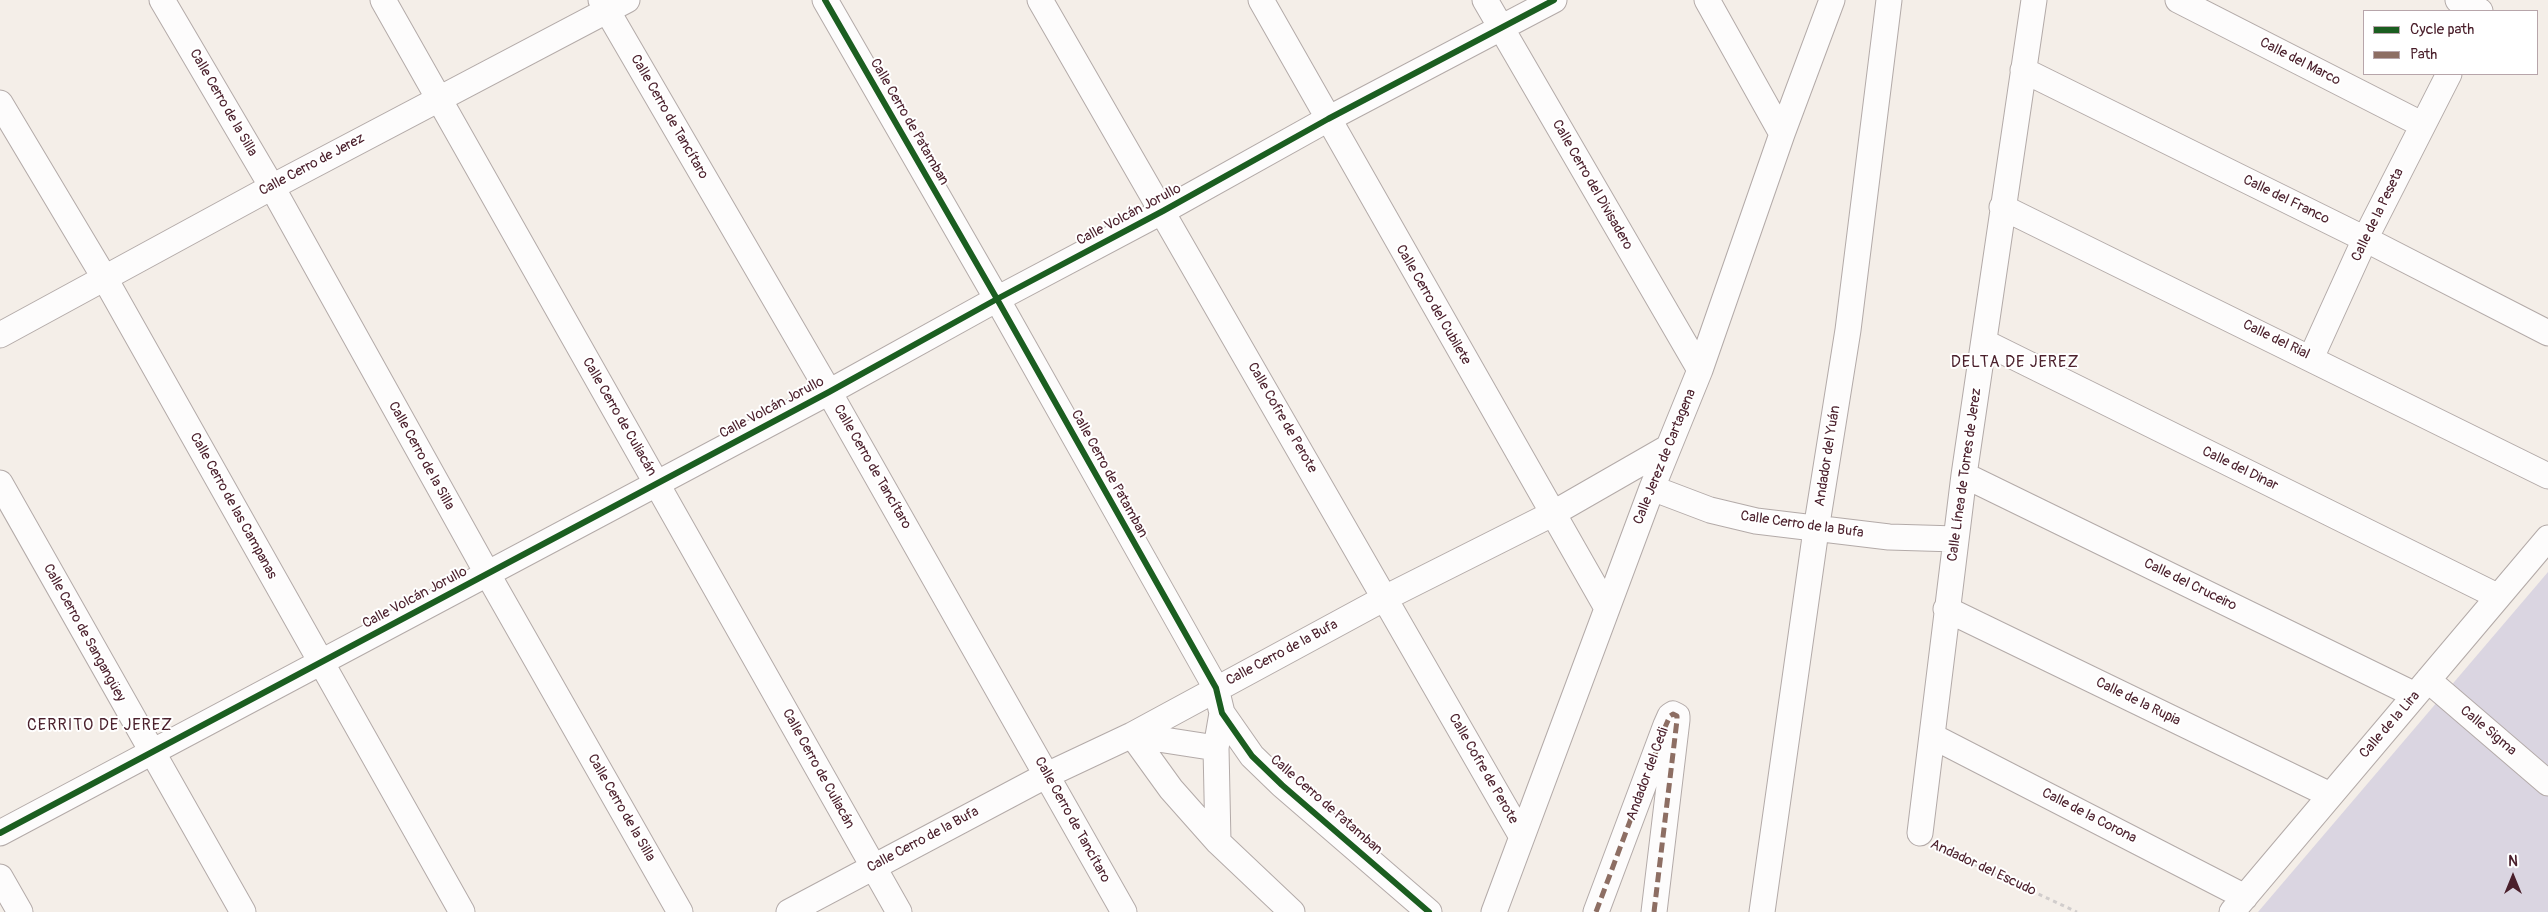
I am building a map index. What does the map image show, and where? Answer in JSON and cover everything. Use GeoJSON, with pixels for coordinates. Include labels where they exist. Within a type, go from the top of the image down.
{"type":"FeatureCollection","features":[{"type":"Feature","properties":{"kind":"street","name":"Calle Cerro de la Silla"},"geometry":{"type":"LineString","coordinates":[[162,0],[272,187],[487,573],[680,912]]}},
{"type":"Feature","properties":{"kind":"street","name":"Calle Cerro de Culiacán"},"geometry":{"type":"LineString","coordinates":[[383,0],[899,912]]}},
{"type":"Feature","properties":{"kind":"street","name":"Calle Cerro de Patamban"},"geometry":{"type":"LineString","coordinates":[[824,0],[997,299],[1216,688],[1222,713],[1252,756],[1282,786],[1429,912]]}},
{"type":"Feature","properties":{"kind":"street","name":"Calle Cofre de Perote"},"geometry":{"type":"LineString","coordinates":[[1040,0],[1522,837]]}},
{"type":"Feature","properties":{"kind":"street","name":"Calle Cerro del Cubilete"},"geometry":{"type":"LineString","coordinates":[[1261,0],[1552,514],[1608,608]]}},
{"type":"Feature","properties":{"kind":"street","name":"Calle Cerro del Divisadero"},"geometry":{"type":"LineString","coordinates":[[1485,0],[1700,370]]}},
{"type":"Feature","properties":{"kind":"street","name":"Calle Volcán Jorullo"},"geometry":{"type":"LineString","coordinates":[[0,833],[829,392],[997,299],[1163,211],[1328,119],[1554,0]]}},
{"type":"Feature","properties":{"kind":"street"},"geometry":{"type":"LineString","coordinates":[[1707,0],[1782,134]]}},
{"type":"Feature","properties":{"kind":"street","name":"Calle Jerez de Cartagena"},"geometry":{"type":"LineString","coordinates":[[1494,912],[1667,448],[1700,370],[1782,134],[1832,0]]}},
{"type":"Feature","properties":{"kind":"street","name":"Andador del Yuán"},"geometry":{"type":"LineString","coordinates":[[1762,912],[1816,530],[1855,282],[1889,0]]}},
{"type":"Feature","properties":{"kind":"street","name":"Calle Línea de Torres de Jerez"},"geometry":{"type":"LineString","coordinates":[[1920,832],[1964,475],[2034,0]]}},
{"type":"Feature","properties":{"kind":"street","name":"Calle del Marco"},"geometry":{"type":"LineString","coordinates":[[2178,0],[2422,125]]}},
{"type":"Feature","properties":{"kind":"street"},"geometry":{"type":"LineString","coordinates":[[2458,0],[2479,10]]}},
{"type":"Feature","properties":{"kind":"street","name":"Calle Cerro de Jerez"},"geometry":{"type":"LineString","coordinates":[[0,335],[611,4]]}},
{"type":"Feature","properties":{"kind":"street","name":"Calle Cerro de Tancítaro"},"geometry":{"type":"LineString","coordinates":[[611,4],[1124,912]]}},
{"type":"Feature","properties":{"kind":"street","name":"Calle del Franco"},"geometry":{"type":"LineString","coordinates":[[2023,70],[2366,240],[2548,333]]}},
{"type":"Feature","properties":{"kind":"street","name":"Calle de la Peseta"},"geometry":{"type":"LineString","coordinates":[[2311,358],[2366,240],[2448,75]]}},
{"type":"Feature","properties":{"kind":"street","name":"Calle Cerro de las Campanas"},"geometry":{"type":"LineString","coordinates":[[0,103],[104,277],[462,912]]}},
{"type":"Feature","properties":{"kind":"street","name":"Calle del Rial"},"geometry":{"type":"LineString","coordinates":[[2002,207],[2548,476]]}},
{"type":"Feature","properties":{"kind":"street","name":"Calle del Dinar"},"geometry":{"type":"LineString","coordinates":[[1984,342],[2497,596]]}},
{"type":"Feature","properties":{"kind":"street","name":"Calle Cerro de la Bufa"},"geometry":{"type":"LineString","coordinates":[[789,912],[872,866],[1047,775],[1132,735],[1385,598],[1552,514],[1667,448]]}},
{"type":"Feature","properties":{"kind":"street","name":"Calle del Cruceiro"},"geometry":{"type":"LineString","coordinates":[[1964,475],[2421,688]]}},
{"type":"Feature","properties":{"kind":"street","name":"Calle Cerro de Sangangüey"},"geometry":{"type":"LineString","coordinates":[[0,484],[243,912]]}},
{"type":"Feature","properties":{"kind":"street","name":"Calle Cerro de la Bufa"},"geometry":{"type":"LineString","coordinates":[[1652,488],[1710,510],[1756,521],[1816,530],[1889,537],[1956,539]]}},
{"type":"Feature","properties":{"kind":"street","name":"Calle de la Lira"},"geometry":{"type":"LineString","coordinates":[[2238,904],[2548,538]]}},
{"type":"Feature","properties":{"kind":"street","name":"Calle de la Rupia"},"geometry":{"type":"LineString","coordinates":[[1946,609],[2330,795]]}},
{"type":"Feature","properties":{"kind":"street","name":"Calle Sigma"},"geometry":{"type":"LineString","coordinates":[[2421,688],[2548,782]]}},
{"type":"Feature","properties":{"kind":"street"},"geometry":{"type":"LineString","coordinates":[[1218,842],[1216,748],[1222,713]]}},
{"type":"Feature","properties":{"kind":"street","name":"Andador del Cedi"},"geometry":{"type":"LineString","coordinates":[[1596,912],[1666,725],[1670,716],[1674,714],[1678,720],[1654,912]]}},
{"type":"Feature","properties":{"kind":"street"},"geometry":{"type":"LineString","coordinates":[[1132,735],[1216,748]]}},
{"type":"Feature","properties":{"kind":"street"},"geometry":{"type":"LineString","coordinates":[[1132,735],[1171,789],[1218,842],[1292,912]]}},
{"type":"Feature","properties":{"kind":"street","name":"Calle de la Corona"},"geometry":{"type":"LineString","coordinates":[[1932,736],[2238,904]]}},
{"type":"Feature","properties":{"kind":"street"},"geometry":{"type":"LineString","coordinates":[[0,877],[20,912]]}},
{"type":"Feature","properties":{"kind":"shaded area"},"geometry":{"type":"Polygon","coordinates":[[[2548,572],[2548,912],[2258,912],[2548,572]]]}},
{"type":"Feature","properties":{"kind":"marked path"},"geometry":{"type":"LineString","coordinates":[[1596,912],[1666,725],[1673,714],[1677,716],[1677,720],[1654,912]]}},
{"type":"Feature","properties":{"kind":"cycle path"},"geometry":{"type":"LineString","coordinates":[[825,0],[997,299],[1216,688],[1222,713],[1252,756],[1282,785],[1429,912]]}},
{"type":"Feature","properties":{"kind":"cycle path"},"geometry":{"type":"LineString","coordinates":[[0,833],[829,392],[997,299],[1163,211],[1328,119],[1554,0]]}},
{"type":"Feature","properties":{"kind":"district","name":"DELTA DE JEREZ"},"geometry":{"type":"Point","coordinates":[2015,363]}},
{"type":"Feature","properties":{"kind":"district","name":"CERRITO DE JEREZ"},"geometry":{"type":"Point","coordinates":[100,726]}}]}
